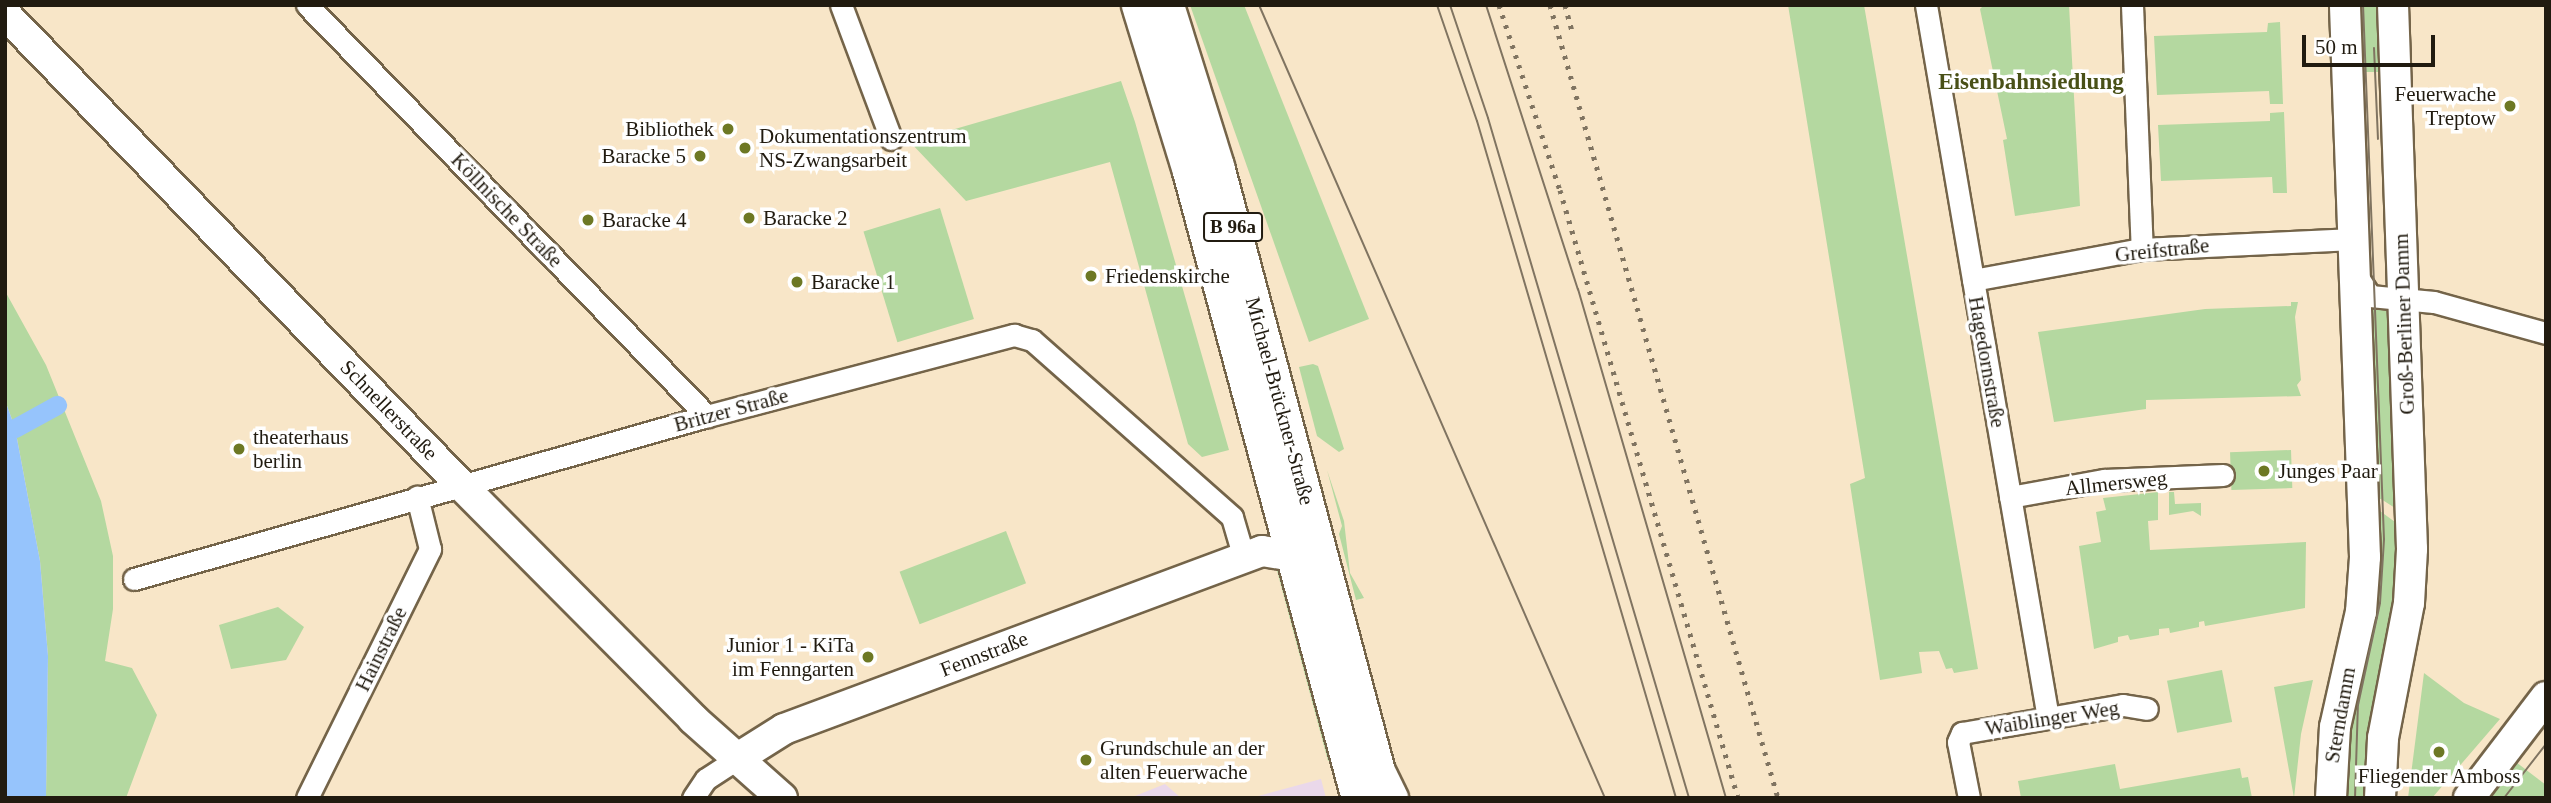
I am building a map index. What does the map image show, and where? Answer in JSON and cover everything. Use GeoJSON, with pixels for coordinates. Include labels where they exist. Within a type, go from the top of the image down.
{"type":"FeatureCollection","features":[{"type":"Feature","properties":{"kind":"main road","name":"Michael-Brückner-Straße"},"geometry":{"type":"LineString","coordinates":[[1138,5],[1189,171],[1358,798]]}},
{"type":"Feature","properties":{"kind":"main road","name":"Michael-Brückner-Straße"},"geometry":{"type":"LineString","coordinates":[[1167,5],[1217,166],[1378,771],[1391,798]]}},
{"type":"Feature","properties":{"kind":"main road"},"geometry":{"type":"LineString","coordinates":[[2345,5],[2355,273]]}},
{"type":"Feature","properties":{"kind":"main road","name":"Groß-Berliner Damm"},"geometry":{"type":"LineString","coordinates":[[2381,798],[2383,738],[2402,642],[2413,549],[2393,5]]}},
{"type":"Feature","properties":{"kind":"main road","name":"Schnellerstraße"},"geometry":{"type":"LineString","coordinates":[[5,14],[461,485],[782,798]]}},
{"type":"Feature","properties":{"kind":"main road","name":"Sterndamm"},"geometry":{"type":"LineString","coordinates":[[2330,798],[2335,727],[2356,633],[2365,557],[2355,273]]}},
{"type":"Feature","properties":{"kind":"main road","name":"Fennstraße"},"geometry":{"type":"LineString","coordinates":[[738,758],[784,729],[1262,551],[1293,556]]}},
{"type":"Feature","properties":{"kind":"main road"},"geometry":{"type":"LineString","coordinates":[[1293,556],[1330,590]]}},
{"type":"Feature","properties":{"kind":"main road"},"geometry":{"type":"LineString","coordinates":[[2469,798],[2546,697]]}},
{"type":"Feature","properties":{"kind":"street","name":"Köllnische Straße"},"geometry":{"type":"LineString","coordinates":[[307,5],[707,416]]}},
{"type":"Feature","properties":{"kind":"street"},"geometry":{"type":"LineString","coordinates":[[841,5],[891,139]]}},
{"type":"Feature","properties":{"kind":"street","name":"Hagedornstraße"},"geometry":{"type":"LineString","coordinates":[[1926,5],[2048,718]]}},
{"type":"Feature","properties":{"kind":"street"},"geometry":{"type":"LineString","coordinates":[[2132,5],[2141,249]]}},
{"type":"Feature","properties":{"kind":"street","name":"Greifstraße"},"geometry":{"type":"LineString","coordinates":[[1973,280],[2141,249],[2354,239]]}},
{"type":"Feature","properties":{"kind":"street"},"geometry":{"type":"LineString","coordinates":[[2355,273],[2370,296],[2434,302],[2489,314],[2546,333]]}},
{"type":"Feature","properties":{"kind":"street","name":"Britzer Straße"},"geometry":{"type":"LineString","coordinates":[[134,579],[707,416],[1014,335],[1032,340],[1232,517],[1244,558]]}},
{"type":"Feature","properties":{"kind":"street","name":"Allmersweg"},"geometry":{"type":"LineString","coordinates":[[2010,497],[2105,480],[2223,474]]}},
{"type":"Feature","properties":{"kind":"street","name":"Hainstraße"},"geometry":{"type":"LineString","coordinates":[[307,798],[430,549],[417,497]]}},
{"type":"Feature","properties":{"kind":"street","name":"Waiblinger Weg"},"geometry":{"type":"LineString","coordinates":[[1969,798],[1959,736],[2123,705],[2147,709]]}},
{"type":"Feature","properties":{"kind":"street","name":"Fennstraße"},"geometry":{"type":"LineString","coordinates":[[693,798],[706,779],[738,758]]}},
{"type":"Feature","properties":{"kind":"shaded area"},"geometry":{"type":"Polygon","coordinates":[[[1321,779],[1326,798],[1251,798],[1321,779]]]}},
{"type":"Feature","properties":{"kind":"shaded area"},"geometry":{"type":"Polygon","coordinates":[[[1165,784],[1181,798],[1130,798],[1165,784]]]}},
{"type":"Feature","properties":{"kind":"green space"},"geometry":{"type":"Polygon","coordinates":[[[1190,5],[1244,5],[1369,319],[1309,342],[1190,5]]]}},
{"type":"Feature","properties":{"kind":"green space"},"geometry":{"type":"Polygon","coordinates":[[[1788,5],[1864,5],[1978,669],[1954,673],[1952,668],[1946,669],[1939,651],[1919,652],[1922,673],[1880,680],[1850,484],[1865,478],[1788,5]]]}},
{"type":"Feature","properties":{"kind":"green space"},"geometry":{"type":"Polygon","coordinates":[[[1984,5],[2069,5],[2080,206],[2015,216],[2003,140],[2007,139],[1980,9],[1984,5]]]}},
{"type":"Feature","properties":{"kind":"green space"},"geometry":{"type":"Polygon","coordinates":[[[2353,5],[2384,5],[2384,72],[2353,72],[2353,5]]]}},
{"type":"Feature","properties":{"kind":"green space"},"geometry":{"type":"Polygon","coordinates":[[[2280,22],[2283,104],[2270,104],[2269,91],[2157,95],[2154,36],[2267,32],[2268,23],[2280,22]]]}},
{"type":"Feature","properties":{"kind":"green space"},"geometry":{"type":"Polygon","coordinates":[[[1121,81],[1229,450],[1202,457],[1188,444],[1110,162],[966,201],[910,142],[1121,81]]]}},
{"type":"Feature","properties":{"kind":"green space"},"geometry":{"type":"Polygon","coordinates":[[[2284,112],[2287,193],[2273,193],[2272,177],[2161,181],[2158,125],[2270,121],[2270,113],[2284,112]]]}},
{"type":"Feature","properties":{"kind":"green space"},"geometry":{"type":"Polygon","coordinates":[[[940,208],[974,319],[897,342],[863,231],[940,208]]]}},
{"type":"Feature","properties":{"kind":"green space"},"geometry":{"type":"Polygon","coordinates":[[[5,291],[46,365],[101,501],[113,556],[113,609],[105,661],[132,668],[157,715],[126,798],[46,798],[48,656],[40,561],[15,428],[5,400],[5,291]]]}},
{"type":"Feature","properties":{"kind":"green space"},"geometry":{"type":"Polygon","coordinates":[[[2291,302],[2298,302],[2295,317],[2301,380],[2297,385],[2301,396],[2146,400],[2146,409],[2054,422],[2038,332],[2205,309],[2291,306],[2291,302]]]}},
{"type":"Feature","properties":{"kind":"green space"},"geometry":{"type":"Polygon","coordinates":[[[2366,308],[2395,312],[2403,492],[2395,493],[2395,508],[2381,499],[2372,499],[2366,308]]]}},
{"type":"Feature","properties":{"kind":"green space"},"geometry":{"type":"Polygon","coordinates":[[[1313,364],[1318,366],[1344,449],[1339,452],[1317,436],[1299,367],[1313,364]]]}},
{"type":"Feature","properties":{"kind":"green space"},"geometry":{"type":"Polygon","coordinates":[[[2291,450],[2292,488],[2231,490],[2230,452],[2291,450]]]}},
{"type":"Feature","properties":{"kind":"green space"},"geometry":{"type":"Polygon","coordinates":[[[1327,470],[1344,521],[1350,573],[1364,598],[1356,600],[1339,534],[1342,526],[1327,470]]]}},
{"type":"Feature","properties":{"kind":"green space"},"geometry":{"type":"Polygon","coordinates":[[[2158,492],[2158,520],[2148,521],[2150,550],[2306,542],[2305,608],[2205,626],[2204,621],[2199,622],[2199,627],[2170,633],[2169,628],[2159,629],[2159,635],[2130,640],[2128,635],[2118,637],[2118,642],[2094,649],[2079,546],[2101,542],[2096,512],[2106,510],[2103,498],[2158,492]]]}},
{"type":"Feature","properties":{"kind":"green space"},"geometry":{"type":"Polygon","coordinates":[[[2169,492],[2174,492],[2175,504],[2201,503],[2201,516],[2193,511],[2169,515],[2169,492]]]}},
{"type":"Feature","properties":{"kind":"green space"},"geometry":{"type":"Polygon","coordinates":[[[2380,511],[2395,522],[2404,522],[2373,798],[2342,798],[2380,511]]]}},
{"type":"Feature","properties":{"kind":"green space"},"geometry":{"type":"Polygon","coordinates":[[[1006,531],[1026,583],[920,624],[900,572],[1006,531]]]}},
{"type":"Feature","properties":{"kind":"green space"},"geometry":{"type":"Polygon","coordinates":[[[1276,567],[1281,572],[1332,760],[1328,761],[1276,567]]]}},
{"type":"Feature","properties":{"kind":"green space"},"geometry":{"type":"Polygon","coordinates":[[[278,607],[304,627],[286,660],[231,669],[219,625],[278,607]]]}},
{"type":"Feature","properties":{"kind":"green space"},"geometry":{"type":"Polygon","coordinates":[[[2222,670],[2232,722],[2177,733],[2167,681],[2222,670]]]}},
{"type":"Feature","properties":{"kind":"green space"},"geometry":{"type":"Polygon","coordinates":[[[2424,673],[2464,703],[2500,719],[2432,798],[2408,798],[2424,673]]]}},
{"type":"Feature","properties":{"kind":"green space"},"geometry":{"type":"Polygon","coordinates":[[[2313,680],[2301,734],[2294,798],[2274,687],[2313,680]]]}},
{"type":"Feature","properties":{"kind":"green space"},"geometry":{"type":"Polygon","coordinates":[[[2512,759],[2546,785],[2546,798],[2488,798],[2512,759]]]}},
{"type":"Feature","properties":{"kind":"green space"},"geometry":{"type":"Polygon","coordinates":[[[2115,764],[2120,789],[2240,768],[2242,778],[2248,777],[2252,798],[2021,798],[2018,781],[2115,764]]]}},
{"type":"Feature","properties":{"kind":"water"},"geometry":{"type":"Polygon","coordinates":[[[5,400],[15,428],[40,561],[48,656],[46,798],[5,798],[5,400]]]}},
{"type":"Feature","properties":{"kind":"waterway"},"geometry":{"type":"LineString","coordinates":[[15,428],[57,405]]}},
{"type":"Feature","properties":{"kind":"tram line"},"geometry":{"type":"LineString","coordinates":[[1259,5],[1605,798]]}},
{"type":"Feature","properties":{"kind":"tram line"},"geometry":{"type":"LineString","coordinates":[[1437,5],[1477,121],[1676,798]]}},
{"type":"Feature","properties":{"kind":"tram line"},"geometry":{"type":"LineString","coordinates":[[1450,5],[1488,118],[1689,798]]}},
{"type":"Feature","properties":{"kind":"tram line"},"geometry":{"type":"LineString","coordinates":[[1486,5],[1578,289],[1726,798]]}},
{"type":"Feature","properties":{"kind":"tram line"},"geometry":{"type":"LineString","coordinates":[[2355,798],[2358,705],[2380,603],[2384,539],[2363,5]]}},
{"type":"Feature","properties":{"kind":"tram line"},"geometry":{"type":"LineString","coordinates":[[2374,48],[2378,139]]}},
{"type":"Feature","properties":{"kind":"tram line"},"geometry":{"type":"LineString","coordinates":[[2504,798],[2546,744]]}},
{"type":"Feature","properties":{"kind":"railway"},"geometry":{"type":"LineString","coordinates":[[1499,5],[1560,190],[1738,798]]}},
{"type":"Feature","properties":{"kind":"railway"},"geometry":{"type":"LineString","coordinates":[[1550,5],[1778,798]]}},
{"type":"Feature","properties":{"kind":"railway"},"geometry":{"type":"LineString","coordinates":[[1565,5],[1573,34]]}},
{"type":"Feature","properties":{"kind":"place","name":"Feuerwache Treptow"},"geometry":{"type":"Point","coordinates":[2510,106]}},
{"type":"Feature","properties":{"kind":"place","name":"Bibliothek"},"geometry":{"type":"Point","coordinates":[728,129]}},
{"type":"Feature","properties":{"kind":"place","name":"Dokumentationszentrum NS-Zwangsarbeit"},"geometry":{"type":"Point","coordinates":[745,148]}},
{"type":"Feature","properties":{"kind":"place","name":"Baracke 5"},"geometry":{"type":"Point","coordinates":[700,156]}},
{"type":"Feature","properties":{"kind":"place","name":"Baracke 2"},"geometry":{"type":"Point","coordinates":[749,218]}},
{"type":"Feature","properties":{"kind":"place","name":"Baracke 4"},"geometry":{"type":"Point","coordinates":[588,220]}},
{"type":"Feature","properties":{"kind":"place","name":"Friedenskirche"},"geometry":{"type":"Point","coordinates":[1091,276]}},
{"type":"Feature","properties":{"kind":"place","name":"Baracke 1"},"geometry":{"type":"Point","coordinates":[797,282]}},
{"type":"Feature","properties":{"kind":"place","name":"theaterhaus berlin"},"geometry":{"type":"Point","coordinates":[239,449]}},
{"type":"Feature","properties":{"kind":"place","name":"Junges Paar"},"geometry":{"type":"Point","coordinates":[2264,471]}},
{"type":"Feature","properties":{"kind":"place","name":"Junior 1 - KiTa im Fenngarten"},"geometry":{"type":"Point","coordinates":[868,657]}},
{"type":"Feature","properties":{"kind":"place","name":"Fliegender Amboss"},"geometry":{"type":"Point","coordinates":[2439,752]}},
{"type":"Feature","properties":{"kind":"place","name":"Grundschule an der alten Feuerwache"},"geometry":{"type":"Point","coordinates":[1086,760]}},
{"type":"Feature","properties":{"kind":"district","name":"Eisenbahnsiedlung"},"geometry":{"type":"Point","coordinates":[2031,82]}}]}
